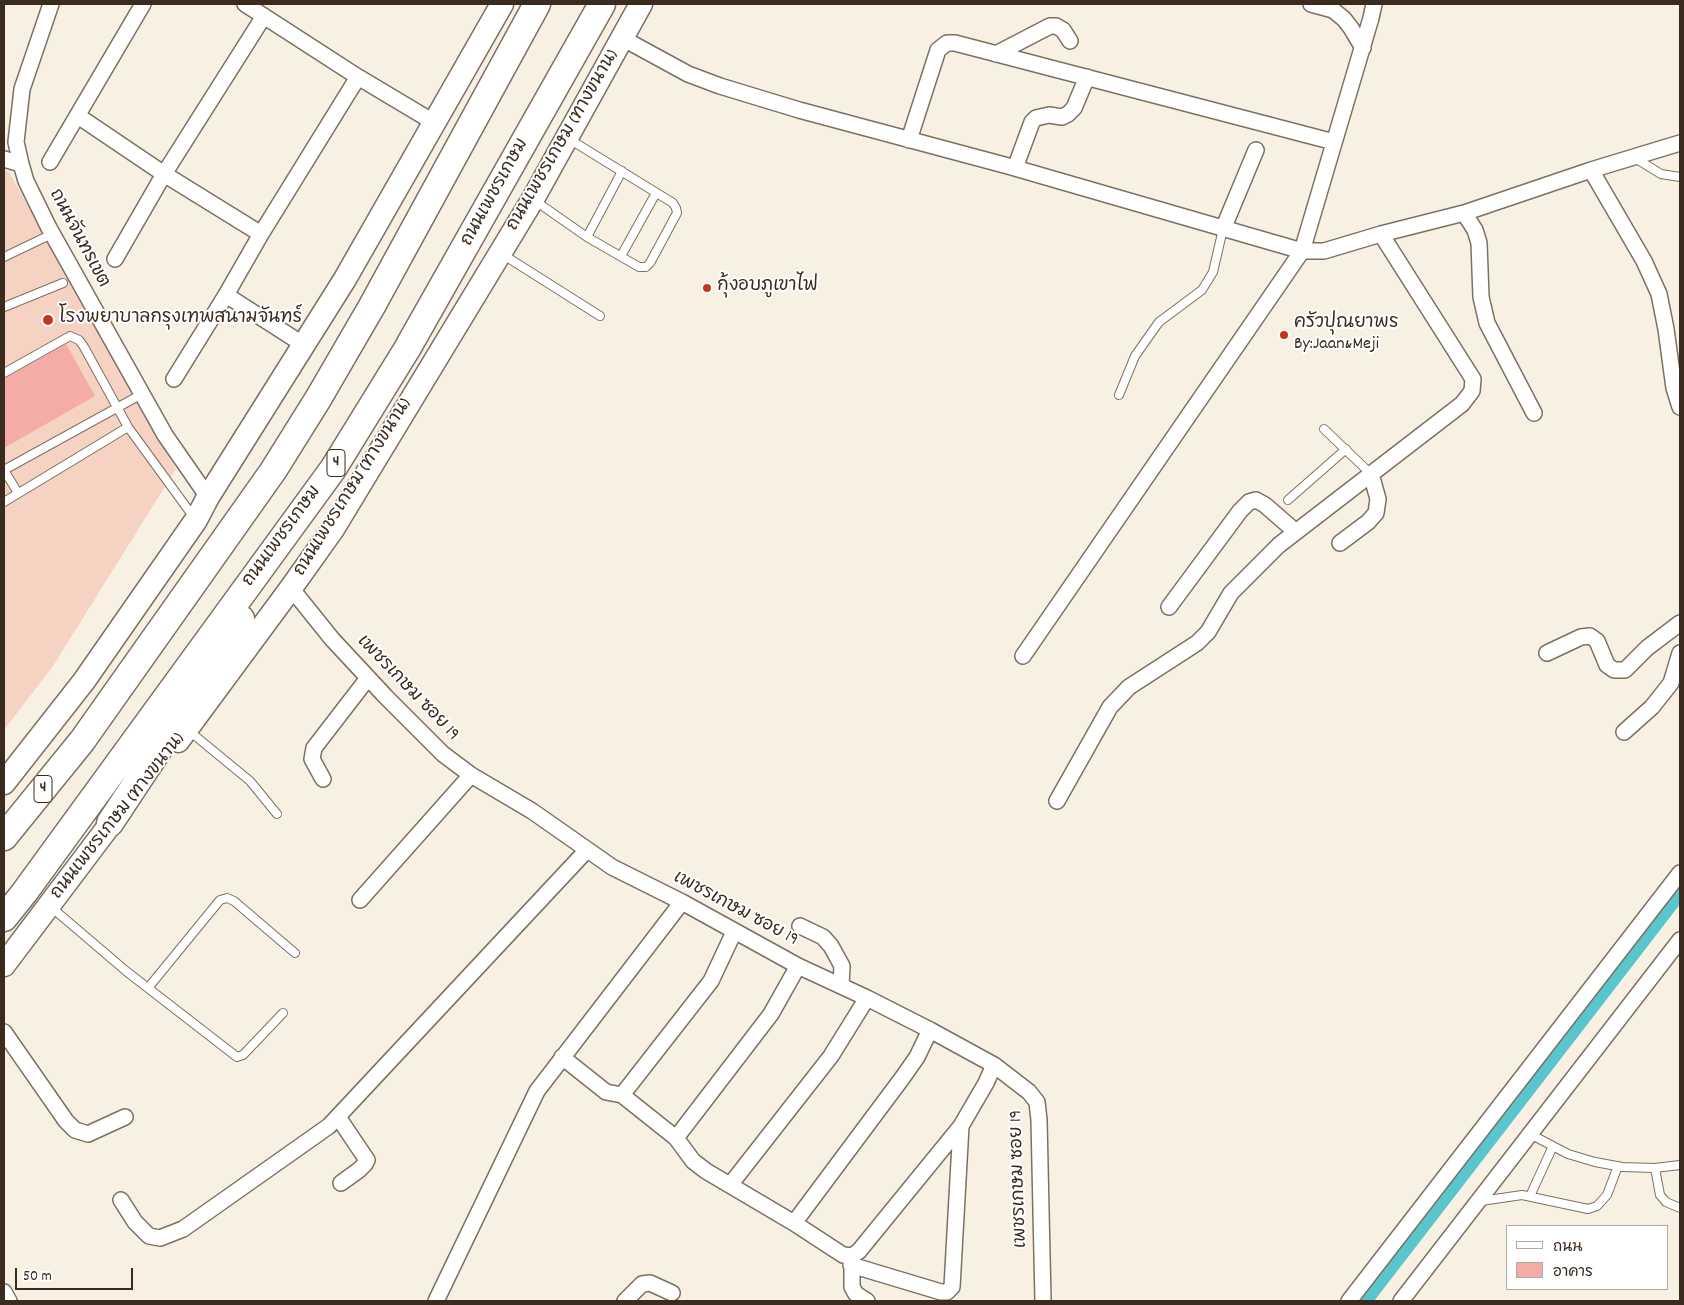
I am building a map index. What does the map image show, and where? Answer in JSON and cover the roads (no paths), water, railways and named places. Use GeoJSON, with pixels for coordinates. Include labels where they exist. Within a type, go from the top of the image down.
{"type":"FeatureCollection","features":[{"type":"Feature","properties":{"kind":"highway","name":"4"},"geometry":{"type":"LineString","coordinates":[[4,837],[82,741],[272,471],[318,399],[372,306],[537,4]]}},
{"type":"Feature","properties":{"kind":"highway","name":"ถนนเพชรเกษม"},"geometry":{"type":"LineString","coordinates":[[4,918],[333,469],[412,341],[602,4]]}},
{"type":"Feature","properties":{"kind":"highway"},"geometry":{"type":"LineString","coordinates":[[110,823],[202,684],[333,469]]}},
{"type":"Feature","properties":{"kind":"main road","name":"4"},"geometry":{"type":"LineString","coordinates":[[5,780],[84,681],[196,520],[208,497],[345,279],[502,4]]}},
{"type":"Feature","properties":{"kind":"main road","name":"ถนนเพชรเกษม (ทางขนาน)"},"geometry":{"type":"LineString","coordinates":[[4,966],[110,823],[187,729],[333,529],[533,199],[641,4]]}},
{"type":"Feature","properties":{"kind":"street","name":"ถนนจันทรเขต"},"geometry":{"type":"LineString","coordinates":[[51,4],[22,89],[16,142],[26,181],[52,234],[165,435],[208,497]]}},
{"type":"Feature","properties":{"kind":"street"},"geometry":{"type":"LineString","coordinates":[[50,162],[142,4]]}},
{"type":"Feature","properties":{"kind":"street"},"geometry":{"type":"LineString","coordinates":[[246,4],[358,77],[435,123]]}},
{"type":"Feature","properties":{"kind":"street"},"geometry":{"type":"LineString","coordinates":[[1311,4],[1333,10],[1344,19],[1352,28],[1363,48]]}},
{"type":"Feature","properties":{"kind":"street"},"geometry":{"type":"LineString","coordinates":[[1023,656],[1302,251],[1363,48],[1374,4]]}},
{"type":"Feature","properties":{"kind":"street"},"geometry":{"type":"LineString","coordinates":[[115,259],[164,174],[264,16]]}},
{"type":"Feature","properties":{"kind":"street"},"geometry":{"type":"LineString","coordinates":[[996,54],[1050,26],[1056,26],[1063,30],[1070,41]]}},
{"type":"Feature","properties":{"kind":"street"},"geometry":{"type":"LineString","coordinates":[[622,38],[688,74],[720,86],[1015,168],[1302,251],[1324,251],[1464,213],[1634,156],[1680,143]]}},
{"type":"Feature","properties":{"kind":"street"},"geometry":{"type":"LineString","coordinates":[[909,140],[938,50],[947,43],[955,43],[1334,142]]}},
{"type":"Feature","properties":{"kind":"street"},"geometry":{"type":"LineString","coordinates":[[174,379],[358,77]]}},
{"type":"Feature","properties":{"kind":"street"},"geometry":{"type":"LineString","coordinates":[[1015,168],[1032,122],[1036,118],[1049,115],[1062,117],[1068,114],[1074,108],[1087,78]]}},
{"type":"Feature","properties":{"kind":"street"},"geometry":{"type":"LineString","coordinates":[[78,116],[164,174],[261,234]]}},
{"type":"Feature","properties":{"kind":"street"},"geometry":{"type":"LineString","coordinates":[[4,129],[16,142]]}},
{"type":"Feature","properties":{"kind":"street"},"geometry":{"type":"LineString","coordinates":[[1223,229],[1256,150]]}},
{"type":"Feature","properties":{"kind":"street"},"geometry":{"type":"LineString","coordinates":[[4,159],[21,164]]}},
{"type":"Feature","properties":{"kind":"street"},"geometry":{"type":"LineString","coordinates":[[1591,170],[1644,261],[1658,294],[1666,329],[1674,388],[1680,407]]}},
{"type":"Feature","properties":{"kind":"street"},"geometry":{"type":"LineString","coordinates":[[1464,213],[1475,230],[1479,243],[1481,297],[1487,323],[1534,413]]}},
{"type":"Feature","properties":{"kind":"street"},"geometry":{"type":"LineString","coordinates":[[1057,801],[1110,707],[1130,687],[1197,642],[1208,632],[1231,593],[1279,546],[1462,404],[1472,391],[1473,379],[1381,234]]}},
{"type":"Feature","properties":{"kind":"street"},"geometry":{"type":"LineString","coordinates":[[226,295],[304,345]]}},
{"type":"Feature","properties":{"kind":"street"},"geometry":{"type":"LineString","coordinates":[[1340,543],[1368,522],[1376,513],[1378,499],[1371,474]]}},
{"type":"Feature","properties":{"kind":"street"},"geometry":{"type":"LineString","coordinates":[[1170,607],[1240,511],[1249,502],[1256,500],[1265,505],[1296,532]]}},
{"type":"Feature","properties":{"kind":"street","name":"เพชรเกษม ซอย 19"},"geometry":{"type":"LineString","coordinates":[[291,588],[332,639],[368,678],[444,754],[471,775],[532,811],[612,867],[682,902],[798,966],[841,985],[930,1030],[994,1065],[1029,1092],[1037,1102],[1039,1120],[1043,1301]]}},
{"type":"Feature","properties":{"kind":"street"},"geometry":{"type":"LineString","coordinates":[[1547,653],[1581,637],[1590,636],[1597,641],[1607,665],[1614,670],[1624,670],[1647,648],[1680,623]]}},
{"type":"Feature","properties":{"kind":"street"},"geometry":{"type":"LineString","coordinates":[[1624,732],[1652,707],[1671,683],[1680,653]]}},
{"type":"Feature","properties":{"kind":"street"},"geometry":{"type":"LineString","coordinates":[[323,779],[312,760],[314,748],[368,678]]}},
{"type":"Feature","properties":{"kind":"street"},"geometry":{"type":"LineString","coordinates":[[360,900],[471,775]]}},
{"type":"Feature","properties":{"kind":"street"},"geometry":{"type":"LineString","coordinates":[[121,1200],[136,1222],[149,1236],[160,1238],[183,1229],[329,1126],[587,850]]}},
{"type":"Feature","properties":{"kind":"street"},"geometry":{"type":"LineString","coordinates":[[1349,1301],[1680,873]]}},
{"type":"Feature","properties":{"kind":"street"},"geometry":{"type":"LineString","coordinates":[[436,1301],[536,1091],[682,902]]}},
{"type":"Feature","properties":{"kind":"street"},"geometry":{"type":"LineString","coordinates":[[800,926],[822,937],[831,946],[842,966],[841,985]]}},
{"type":"Feature","properties":{"kind":"street"},"geometry":{"type":"LineString","coordinates":[[622,1095],[711,981],[734,932]]}},
{"type":"Feature","properties":{"kind":"street"},"geometry":{"type":"LineString","coordinates":[[1401,1301],[1680,940]]}},
{"type":"Feature","properties":{"kind":"street"},"geometry":{"type":"LineString","coordinates":[[676,1138],[771,1014],[798,966]]}},
{"type":"Feature","properties":{"kind":"street"},"geometry":{"type":"LineString","coordinates":[[730,1185],[832,1056],[867,998]]}},
{"type":"Feature","properties":{"kind":"street"},"geometry":{"type":"LineString","coordinates":[[794,1223],[903,1077],[917,1057],[930,1030]]}},
{"type":"Feature","properties":{"kind":"street"},"geometry":{"type":"LineString","coordinates":[[4,1032],[66,1121],[76,1130],[88,1134],[125,1116]]}},
{"type":"Feature","properties":{"kind":"street"},"geometry":{"type":"LineString","coordinates":[[562,1057],[606,1092],[622,1095],[676,1138],[693,1161],[706,1171],[794,1223],[852,1261],[941,1292],[947,1292],[952,1287],[961,1126]]}},
{"type":"Feature","properties":{"kind":"street"},"geometry":{"type":"LineString","coordinates":[[867,1301],[856,1294],[852,1287],[852,1261],[961,1126],[986,1083],[994,1065]]}},
{"type":"Feature","properties":{"kind":"street"},"geometry":{"type":"LineString","coordinates":[[338,1117],[364,1153],[366,1160],[360,1170],[341,1183]]}},
{"type":"Feature","properties":{"kind":"street"},"geometry":{"type":"LineString","coordinates":[[625,1301],[642,1284],[650,1283],[672,1293]]}},
{"type":"Feature","properties":{"kind":"street"},"geometry":{"type":"LineString","coordinates":[[4,1292],[9,1301]]}},
{"type":"Feature","properties":{"kind":"lane"},"geometry":{"type":"LineString","coordinates":[[533,199],[587,237],[640,267],[646,267],[650,263],[677,212],[673,203],[568,138]]}},
{"type":"Feature","properties":{"kind":"lane"},"geometry":{"type":"LineString","coordinates":[[1634,156],[1661,174],[1680,177]]}},
{"type":"Feature","properties":{"kind":"lane"},"geometry":{"type":"LineString","coordinates":[[587,237],[622,171]]}},
{"type":"Feature","properties":{"kind":"lane"},"geometry":{"type":"LineString","coordinates":[[621,256],[656,193]]}},
{"type":"Feature","properties":{"kind":"lane"},"geometry":{"type":"LineString","coordinates":[[1119,395],[1135,356],[1159,322],[1202,290],[1213,272],[1223,229]]}},
{"type":"Feature","properties":{"kind":"lane"},"geometry":{"type":"LineString","coordinates":[[4,257],[52,234]]}},
{"type":"Feature","properties":{"kind":"lane"},"geometry":{"type":"LineString","coordinates":[[500,252],[600,316]]}},
{"type":"Feature","properties":{"kind":"lane"},"geometry":{"type":"LineString","coordinates":[[4,307],[63,284]]}},
{"type":"Feature","properties":{"kind":"lane"},"geometry":{"type":"LineString","coordinates":[[4,373],[70,336],[79,340],[128,427],[196,520]]}},
{"type":"Feature","properties":{"kind":"lane"},"geometry":{"type":"LineString","coordinates":[[18,493],[4,470],[142,394]]}},
{"type":"Feature","properties":{"kind":"lane"},"geometry":{"type":"LineString","coordinates":[[4,502],[128,427]]}},
{"type":"Feature","properties":{"kind":"lane"},"geometry":{"type":"LineString","coordinates":[[1324,429],[1371,474]]}},
{"type":"Feature","properties":{"kind":"lane"},"geometry":{"type":"LineString","coordinates":[[1288,500],[1346,450]]}},
{"type":"Feature","properties":{"kind":"lane"},"geometry":{"type":"LineString","coordinates":[[187,729],[250,781],[277,814]]}},
{"type":"Feature","properties":{"kind":"lane"},"geometry":{"type":"LineString","coordinates":[[148,988],[220,900],[227,898],[234,901],[295,954]]}},
{"type":"Feature","properties":{"kind":"lane"},"geometry":{"type":"LineString","coordinates":[[50,906],[148,988],[237,1057],[243,1055],[283,1013]]}},
{"type":"Feature","properties":{"kind":"lane"},"geometry":{"type":"LineString","coordinates":[[1530,1134],[1577,1156],[1618,1166],[1655,1168],[1680,1165]]}},
{"type":"Feature","properties":{"kind":"lane"},"geometry":{"type":"LineString","coordinates":[[1530,1196],[1553,1146]]}},
{"type":"Feature","properties":{"kind":"lane"},"geometry":{"type":"LineString","coordinates":[[1479,1201],[1522,1195],[1588,1209],[1597,1206],[1607,1195],[1618,1166]]}},
{"type":"Feature","properties":{"kind":"lane"},"geometry":{"type":"LineString","coordinates":[[1655,1168],[1660,1195],[1666,1202],[1680,1208]]}},
{"type":"Feature","properties":{"kind":"waterway"},"geometry":{"type":"LineString","coordinates":[[1364,1301],[1680,891]]}},
{"type":"Feature","properties":{"kind":"place","name":"กุ้งอบภูเขาไฟ"},"geometry":{"type":"Point","coordinates":[707,288]}},
{"type":"Feature","properties":{"kind":"place","name":"โรงพยาบาลกรุงเทพสนามจันทร์"},"geometry":{"type":"Point","coordinates":[48,320]}},
{"type":"Feature","properties":{"kind":"place","name":"ครัวปุณยาพร By:Jaan&Meji"},"geometry":{"type":"Point","coordinates":[1284,335]}}]}
